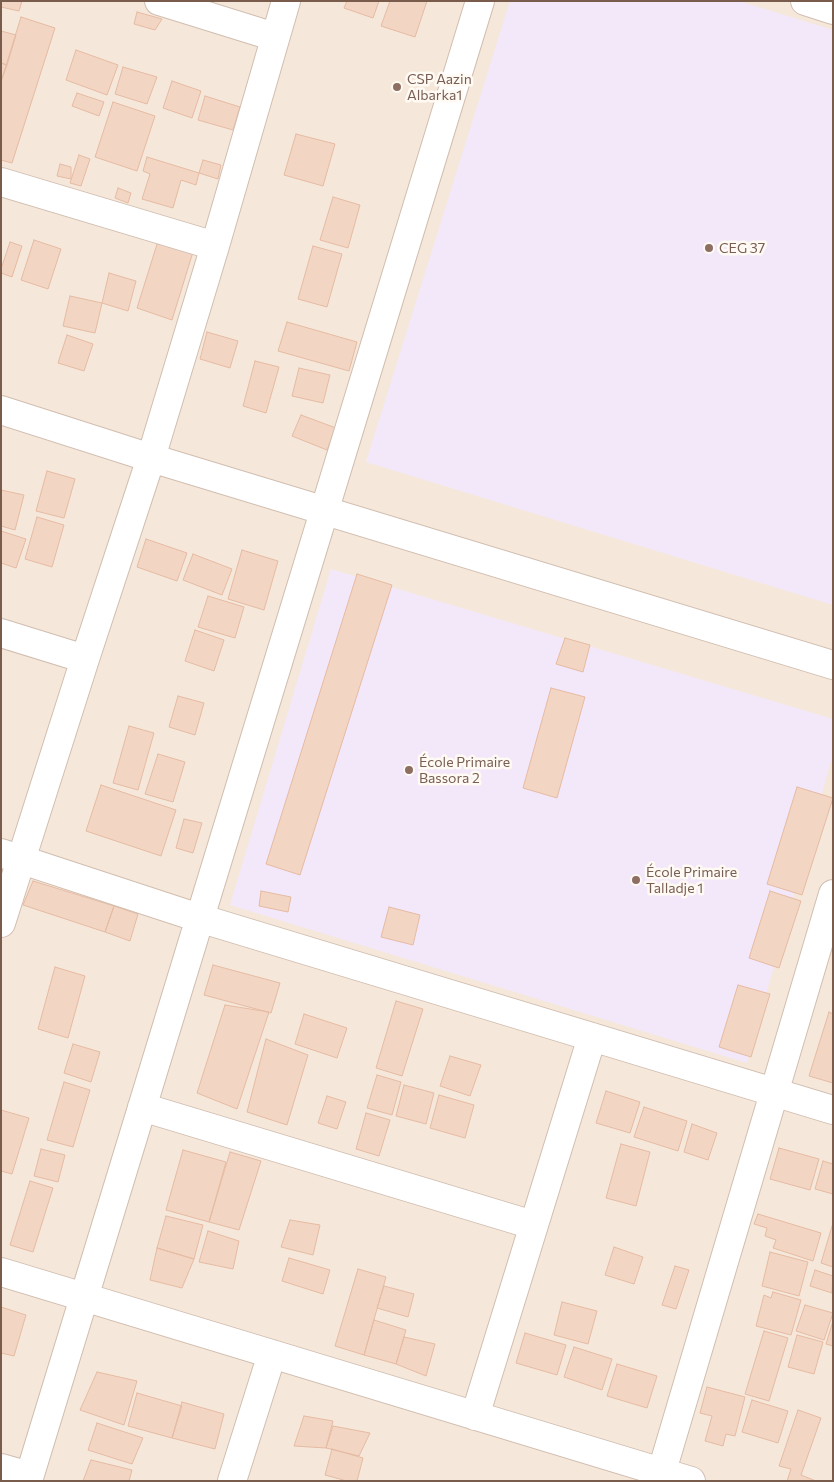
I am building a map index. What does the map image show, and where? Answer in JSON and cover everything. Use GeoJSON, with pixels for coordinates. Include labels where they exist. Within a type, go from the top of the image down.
{"type":"FeatureCollection","features":[{"type":"Feature","properties":{"kind":"street"},"geometry":{"type":"LineString","coordinates":[[159,1],[275,37]]}},
{"type":"Feature","properties":{"kind":"street"},"geometry":{"type":"LineString","coordinates":[[1,923],[11,856],[85,659],[151,458],[286,1]]}},
{"type":"Feature","properties":{"kind":"street"},"geometry":{"type":"LineString","coordinates":[[1,1468],[28,1478],[480,1]]}},
{"type":"Feature","properties":{"kind":"street"},"geometry":{"type":"LineString","coordinates":[[806,1],[833,10]]}},
{"type":"Feature","properties":{"kind":"street"},"geometry":{"type":"LineString","coordinates":[[1,182],[215,246]]}},
{"type":"Feature","properties":{"kind":"street"},"geometry":{"type":"LineString","coordinates":[[1,410],[151,458],[833,665]]}},
{"type":"Feature","properties":{"kind":"street"},"geometry":{"type":"LineString","coordinates":[[1,632],[85,659]]}},
{"type":"Feature","properties":{"kind":"street"},"geometry":{"type":"LineString","coordinates":[[11,856],[199,918],[833,1110]]}},
{"type":"Feature","properties":{"kind":"street"},"geometry":{"type":"LineString","coordinates":[[660,1476],[833,894]]}},
{"type":"Feature","properties":{"kind":"street"},"geometry":{"type":"LineString","coordinates":[[475,1416],[592,1037]]}},
{"type":"Feature","properties":{"kind":"street"},"geometry":{"type":"LineString","coordinates":[[142,1107],[533,1225]]}},
{"type":"Feature","properties":{"kind":"street"},"geometry":{"type":"LineString","coordinates":[[1,1272],[475,1416],[660,1476],[691,1481]]}},
{"type":"Feature","properties":{"kind":"street"},"geometry":{"type":"LineString","coordinates":[[232,1481],[272,1354]]}},
{"type":"Feature","properties":{"kind":"shaded area"},"geometry":{"type":"Polygon","coordinates":[[[1,1],[833,1],[833,1481],[1,1481],[1,1]]]}},
{"type":"Feature","properties":{"kind":"shaded area"},"geometry":{"type":"Polygon","coordinates":[[[510,1],[739,1],[833,30],[833,605],[366,462],[510,1]]]}},
{"type":"Feature","properties":{"kind":"shaded area"},"geometry":{"type":"Polygon","coordinates":[[[331,569],[833,719],[833,754],[747,1063],[230,905],[331,569]]]}},
{"type":"Feature","properties":{"kind":"building"},"geometry":{"type":"Polygon","coordinates":[[[1,1],[22,1],[19,11],[1,7],[1,1]]]}},
{"type":"Feature","properties":{"kind":"building"},"geometry":{"type":"Polygon","coordinates":[[[347,1],[379,1],[373,18],[344,8],[347,1]]]}},
{"type":"Feature","properties":{"kind":"building"},"geometry":{"type":"Polygon","coordinates":[[[390,1],[427,1],[415,37],[381,26],[390,1]]]}},
{"type":"Feature","properties":{"kind":"building"},"geometry":{"type":"Polygon","coordinates":[[[137,12],[162,19],[155,30],[134,24],[137,12]]]}},
{"type":"Feature","properties":{"kind":"building"},"geometry":{"type":"Polygon","coordinates":[[[21,17],[55,28],[12,163],[1,160],[1,82],[21,17]]]}},
{"type":"Feature","properties":{"kind":"building"},"geometry":{"type":"Polygon","coordinates":[[[1,31],[16,35],[7,65],[1,63],[1,31]]]}},
{"type":"Feature","properties":{"kind":"building"},"geometry":{"type":"Polygon","coordinates":[[[76,50],[118,65],[107,95],[66,80],[76,50]]]}},
{"type":"Feature","properties":{"kind":"building"},"geometry":{"type":"Polygon","coordinates":[[[1,63],[7,65],[1,81],[1,63]]]}},
{"type":"Feature","properties":{"kind":"building"},"geometry":{"type":"Polygon","coordinates":[[[123,67],[157,77],[147,104],[115,94],[123,67]]]}},
{"type":"Feature","properties":{"kind":"building"},"geometry":{"type":"Polygon","coordinates":[[[172,81],[201,91],[192,118],[163,108],[172,81]]]}},
{"type":"Feature","properties":{"kind":"building"},"geometry":{"type":"Polygon","coordinates":[[[77,93],[104,102],[99,116],[72,106],[77,93]]]}},
{"type":"Feature","properties":{"kind":"building"},"geometry":{"type":"Polygon","coordinates":[[[205,96],[240,107],[233,130],[198,120],[205,96]]]}},
{"type":"Feature","properties":{"kind":"building"},"geometry":{"type":"Polygon","coordinates":[[[113,102],[155,116],[137,171],[95,157],[113,102]]]}},
{"type":"Feature","properties":{"kind":"building"},"geometry":{"type":"Polygon","coordinates":[[[296,134],[335,144],[323,186],[284,175],[296,134]]]}},
{"type":"Feature","properties":{"kind":"building"},"geometry":{"type":"Polygon","coordinates":[[[79,155],[90,159],[81,186],[70,183],[79,155]]]}},
{"type":"Feature","properties":{"kind":"building"},"geometry":{"type":"Polygon","coordinates":[[[147,157],[199,173],[196,185],[181,180],[173,208],[142,199],[150,174],[143,171],[147,157]]]}},
{"type":"Feature","properties":{"kind":"building"},"geometry":{"type":"Polygon","coordinates":[[[203,160],[221,165],[218,179],[199,173],[203,160]]]}},
{"type":"Feature","properties":{"kind":"building"},"geometry":{"type":"Polygon","coordinates":[[[60,164],[71,167],[71,179],[57,176],[60,164]]]}},
{"type":"Feature","properties":{"kind":"building"},"geometry":{"type":"Polygon","coordinates":[[[118,188],[131,193],[128,203],[115,198],[118,188]]]}},
{"type":"Feature","properties":{"kind":"building"},"geometry":{"type":"Polygon","coordinates":[[[333,197],[360,205],[348,248],[320,240],[333,197]]]}},
{"type":"Feature","properties":{"kind":"building"},"geometry":{"type":"Polygon","coordinates":[[[34,240],[61,249],[48,289],[21,280],[34,240]]]}},
{"type":"Feature","properties":{"kind":"building"},"geometry":{"type":"Polygon","coordinates":[[[158,241],[193,252],[172,320],[137,308],[158,241]]]}},
{"type":"Feature","properties":{"kind":"building"},"geometry":{"type":"Polygon","coordinates":[[[10,242],[22,246],[12,277],[1,273],[10,242]]]}},
{"type":"Feature","properties":{"kind":"building"},"geometry":{"type":"Polygon","coordinates":[[[313,246],[342,254],[327,307],[298,299],[313,246]]]}},
{"type":"Feature","properties":{"kind":"building"},"geometry":{"type":"Polygon","coordinates":[[[109,273],[136,281],[128,311],[102,303],[109,273]]]}},
{"type":"Feature","properties":{"kind":"building"},"geometry":{"type":"Polygon","coordinates":[[[70,296],[102,303],[95,333],[63,326],[70,296]]]}},
{"type":"Feature","properties":{"kind":"building"},"geometry":{"type":"Polygon","coordinates":[[[287,322],[357,342],[349,371],[278,351],[287,322]]]}},
{"type":"Feature","properties":{"kind":"building"},"geometry":{"type":"Polygon","coordinates":[[[207,332],[238,341],[230,368],[200,359],[207,332]]]}},
{"type":"Feature","properties":{"kind":"building"},"geometry":{"type":"Polygon","coordinates":[[[67,335],[93,344],[84,371],[58,363],[67,335]]]}},
{"type":"Feature","properties":{"kind":"building"},"geometry":{"type":"Polygon","coordinates":[[[255,361],[279,367],[266,413],[243,406],[255,361]]]}},
{"type":"Feature","properties":{"kind":"building"},"geometry":{"type":"Polygon","coordinates":[[[299,368],[330,375],[323,403],[292,396],[299,368]]]}},
{"type":"Feature","properties":{"kind":"building"},"geometry":{"type":"Polygon","coordinates":[[[301,415],[336,428],[327,450],[292,436],[301,415]]]}},
{"type":"Feature","properties":{"kind":"building"},"geometry":{"type":"Polygon","coordinates":[[[47,471],[75,479],[64,518],[36,511],[47,471]]]}},
{"type":"Feature","properties":{"kind":"building"},"geometry":{"type":"Polygon","coordinates":[[[1,490],[24,495],[15,530],[1,526],[1,490]]]}},
{"type":"Feature","properties":{"kind":"building"},"geometry":{"type":"Polygon","coordinates":[[[37,517],[64,525],[52,567],[25,559],[37,517]]]}},
{"type":"Feature","properties":{"kind":"building"},"geometry":{"type":"Polygon","coordinates":[[[1,531],[26,539],[16,568],[1,563],[1,531]]]}},
{"type":"Feature","properties":{"kind":"building"},"geometry":{"type":"Polygon","coordinates":[[[146,539],[187,553],[177,581],[137,567],[146,539]]]}},
{"type":"Feature","properties":{"kind":"building"},"geometry":{"type":"Polygon","coordinates":[[[242,550],[278,561],[264,610],[228,599],[242,550]]]}},
{"type":"Feature","properties":{"kind":"building"},"geometry":{"type":"Polygon","coordinates":[[[193,554],[232,569],[222,595],[183,580],[193,554]]]}},
{"type":"Feature","properties":{"kind":"building"},"geometry":{"type":"Polygon","coordinates":[[[357,574],[392,585],[300,875],[266,864],[357,574]]]}},
{"type":"Feature","properties":{"kind":"building"},"geometry":{"type":"Polygon","coordinates":[[[208,596],[244,607],[235,638],[198,627],[208,596]]]}},
{"type":"Feature","properties":{"kind":"building"},"geometry":{"type":"Polygon","coordinates":[[[195,630],[224,640],[214,671],[185,661],[195,630]]]}},
{"type":"Feature","properties":{"kind":"building"},"geometry":{"type":"Polygon","coordinates":[[[565,638],[590,645],[583,672],[556,664],[565,638]]]}},
{"type":"Feature","properties":{"kind":"building"},"geometry":{"type":"Polygon","coordinates":[[[551,688],[585,697],[557,798],[523,788],[551,688]]]}},
{"type":"Feature","properties":{"kind":"building"},"geometry":{"type":"Polygon","coordinates":[[[178,696],[204,703],[195,735],[169,727],[178,696]]]}},
{"type":"Feature","properties":{"kind":"building"},"geometry":{"type":"Polygon","coordinates":[[[129,726],[154,733],[138,790],[113,783],[129,726]]]}},
{"type":"Feature","properties":{"kind":"building"},"geometry":{"type":"Polygon","coordinates":[[[158,754],[185,762],[173,802],[145,794],[158,754]]]}},
{"type":"Feature","properties":{"kind":"building"},"geometry":{"type":"Polygon","coordinates":[[[101,785],[176,810],[161,856],[86,831],[101,785]]]}},
{"type":"Feature","properties":{"kind":"building"},"geometry":{"type":"Polygon","coordinates":[[[797,787],[833,798],[802,895],[767,884],[797,787]]]}},
{"type":"Feature","properties":{"kind":"building"},"geometry":{"type":"Polygon","coordinates":[[[184,819],[202,823],[193,853],[176,848],[184,819]]]}},
{"type":"Feature","properties":{"kind":"building"},"geometry":{"type":"Polygon","coordinates":[[[33,881],[114,906],[105,932],[23,905],[33,881]]]}},
{"type":"Feature","properties":{"kind":"building"},"geometry":{"type":"Polygon","coordinates":[[[261,891],[291,897],[288,912],[259,906],[261,891]]]}},
{"type":"Feature","properties":{"kind":"building"},"geometry":{"type":"Polygon","coordinates":[[[770,891],[801,901],[779,968],[749,958],[770,891]]]}},
{"type":"Feature","properties":{"kind":"building"},"geometry":{"type":"Polygon","coordinates":[[[114,906],[138,914],[130,941],[105,932],[114,906]]]}},
{"type":"Feature","properties":{"kind":"building"},"geometry":{"type":"Polygon","coordinates":[[[389,907],[420,915],[413,945],[381,937],[389,907]]]}},
{"type":"Feature","properties":{"kind":"building"},"geometry":{"type":"Polygon","coordinates":[[[213,965],[280,983],[271,1013],[204,995],[213,965]]]}},
{"type":"Feature","properties":{"kind":"building"},"geometry":{"type":"Polygon","coordinates":[[[55,967],[85,976],[68,1038],[38,1029],[55,967]]]}},
{"type":"Feature","properties":{"kind":"building"},"geometry":{"type":"Polygon","coordinates":[[[738,985],[770,994],[751,1057],[719,1047],[738,985]]]}},
{"type":"Feature","properties":{"kind":"building"},"geometry":{"type":"Polygon","coordinates":[[[396,1001],[423,1009],[402,1076],[376,1068],[396,1001]]]}},
{"type":"Feature","properties":{"kind":"building"},"geometry":{"type":"Polygon","coordinates":[[[225,1005],[269,1012],[237,1109],[197,1093],[225,1005]]]}},
{"type":"Feature","properties":{"kind":"building"},"geometry":{"type":"Polygon","coordinates":[[[829,1012],[833,1014],[833,1083],[809,1076],[829,1012]]]}},
{"type":"Feature","properties":{"kind":"building"},"geometry":{"type":"Polygon","coordinates":[[[304,1014],[347,1028],[337,1058],[295,1044],[304,1014]]]}},
{"type":"Feature","properties":{"kind":"building"},"geometry":{"type":"Polygon","coordinates":[[[266,1039],[308,1055],[287,1125],[247,1112],[266,1039]]]}},
{"type":"Feature","properties":{"kind":"building"},"geometry":{"type":"Polygon","coordinates":[[[73,1044],[100,1052],[91,1082],[64,1073],[73,1044]]]}},
{"type":"Feature","properties":{"kind":"building"},"geometry":{"type":"Polygon","coordinates":[[[450,1056],[481,1065],[470,1096],[440,1086],[450,1056]]]}},
{"type":"Feature","properties":{"kind":"building"},"geometry":{"type":"Polygon","coordinates":[[[377,1075],[401,1082],[392,1115],[367,1108],[377,1075]]]}},
{"type":"Feature","properties":{"kind":"building"},"geometry":{"type":"Polygon","coordinates":[[[64,1082],[90,1090],[73,1147],[47,1140],[64,1082]]]}},
{"type":"Feature","properties":{"kind":"building"},"geometry":{"type":"Polygon","coordinates":[[[404,1085],[434,1093],[426,1124],[396,1116],[404,1085]]]}},
{"type":"Feature","properties":{"kind":"building"},"geometry":{"type":"Polygon","coordinates":[[[606,1091],[640,1102],[630,1133],[596,1123],[606,1091]]]}},
{"type":"Feature","properties":{"kind":"building"},"geometry":{"type":"Polygon","coordinates":[[[439,1095],[474,1105],[465,1138],[430,1128],[439,1095]]]}},
{"type":"Feature","properties":{"kind":"building"},"geometry":{"type":"Polygon","coordinates":[[[327,1096],[346,1102],[337,1129],[318,1123],[327,1096]]]}},
{"type":"Feature","properties":{"kind":"building"},"geometry":{"type":"Polygon","coordinates":[[[644,1107],[687,1121],[678,1151],[634,1137],[644,1107]]]}},
{"type":"Feature","properties":{"kind":"building"},"geometry":{"type":"Polygon","coordinates":[[[1,1110],[29,1118],[12,1174],[1,1171],[1,1110]]]}},
{"type":"Feature","properties":{"kind":"building"},"geometry":{"type":"Polygon","coordinates":[[[366,1113],[390,1120],[379,1156],[356,1149],[366,1113]]]}},
{"type":"Feature","properties":{"kind":"building"},"geometry":{"type":"Polygon","coordinates":[[[692,1124],[717,1133],[708,1160],[684,1152],[692,1124]]]}},
{"type":"Feature","properties":{"kind":"building"},"geometry":{"type":"Polygon","coordinates":[[[621,1144],[650,1152],[636,1206],[606,1198],[621,1144]]]}},
{"type":"Feature","properties":{"kind":"building"},"geometry":{"type":"Polygon","coordinates":[[[779,1148],[819,1159],[810,1190],[770,1179],[779,1148]]]}},
{"type":"Feature","properties":{"kind":"building"},"geometry":{"type":"Polygon","coordinates":[[[41,1149],[65,1155],[58,1182],[34,1176],[41,1149]]]}},
{"type":"Feature","properties":{"kind":"building"},"geometry":{"type":"Polygon","coordinates":[[[183,1150],[226,1162],[209,1222],[166,1210],[183,1150]]]}},
{"type":"Feature","properties":{"kind":"building"},"geometry":{"type":"Polygon","coordinates":[[[230,1152],[261,1161],[239,1230],[209,1222],[230,1152]]]}},
{"type":"Feature","properties":{"kind":"building"},"geometry":{"type":"Polygon","coordinates":[[[823,1161],[833,1164],[833,1194],[815,1189],[823,1161]]]}},
{"type":"Feature","properties":{"kind":"building"},"geometry":{"type":"Polygon","coordinates":[[[30,1181],[53,1188],[33,1252],[10,1245],[30,1181]]]}},
{"type":"Feature","properties":{"kind":"building"},"geometry":{"type":"Polygon","coordinates":[[[758,1214],[821,1233],[813,1261],[773,1248],[776,1240],[765,1236],[767,1228],[754,1224],[758,1214]]]}},
{"type":"Feature","properties":{"kind":"building"},"geometry":{"type":"Polygon","coordinates":[[[166,1216],[203,1225],[194,1259],[157,1248],[166,1216]]]}},
{"type":"Feature","properties":{"kind":"building"},"geometry":{"type":"Polygon","coordinates":[[[290,1220],[320,1225],[313,1255],[281,1247],[290,1220]]]}},
{"type":"Feature","properties":{"kind":"building"},"geometry":{"type":"Polygon","coordinates":[[[833,1223],[833,1267],[821,1263],[833,1223]]]}},
{"type":"Feature","properties":{"kind":"building"},"geometry":{"type":"Polygon","coordinates":[[[208,1231],[239,1241],[233,1269],[199,1262],[208,1231]]]}},
{"type":"Feature","properties":{"kind":"building"},"geometry":{"type":"Polygon","coordinates":[[[614,1247],[643,1257],[634,1284],[605,1275],[614,1247]]]}},
{"type":"Feature","properties":{"kind":"building"},"geometry":{"type":"Polygon","coordinates":[[[157,1248],[194,1259],[182,1288],[150,1280],[157,1248]]]}},
{"type":"Feature","properties":{"kind":"building"},"geometry":{"type":"Polygon","coordinates":[[[770,1252],[808,1262],[799,1296],[762,1286],[770,1252]]]}},
{"type":"Feature","properties":{"kind":"building"},"geometry":{"type":"Polygon","coordinates":[[[289,1258],[330,1270],[323,1294],[282,1281],[289,1258]]]}},
{"type":"Feature","properties":{"kind":"building"},"geometry":{"type":"Polygon","coordinates":[[[675,1266],[689,1270],[676,1309],[662,1305],[675,1266]]]}},
{"type":"Feature","properties":{"kind":"building"},"geometry":{"type":"Polygon","coordinates":[[[358,1269],[386,1277],[364,1355],[335,1346],[358,1269]]]}},
{"type":"Feature","properties":{"kind":"building"},"geometry":{"type":"Polygon","coordinates":[[[815,1270],[833,1276],[832,1293],[810,1286],[815,1270]]]}},
{"type":"Feature","properties":{"kind":"building"},"geometry":{"type":"Polygon","coordinates":[[[384,1286],[414,1294],[408,1317],[377,1308],[384,1286]]]}},
{"type":"Feature","properties":{"kind":"building"},"geometry":{"type":"Polygon","coordinates":[[[773,1292],[801,1300],[791,1335],[756,1326],[764,1295],[771,1298],[773,1292]]]}},
{"type":"Feature","properties":{"kind":"building"},"geometry":{"type":"Polygon","coordinates":[[[562,1302],[597,1311],[588,1344],[554,1335],[562,1302]]]}},
{"type":"Feature","properties":{"kind":"building"},"geometry":{"type":"Polygon","coordinates":[[[805,1305],[833,1313],[824,1340],[796,1331],[805,1305]]]}},
{"type":"Feature","properties":{"kind":"building"},"geometry":{"type":"Polygon","coordinates":[[[1,1307],[26,1315],[14,1356],[1,1353],[1,1307]]]}},
{"type":"Feature","properties":{"kind":"building"},"geometry":{"type":"Polygon","coordinates":[[[374,1320],[406,1330],[396,1364],[364,1355],[374,1320]]]}},
{"type":"Feature","properties":{"kind":"building"},"geometry":{"type":"Polygon","coordinates":[[[833,1321],[833,1346],[826,1344],[833,1321]]]}},
{"type":"Feature","properties":{"kind":"building"},"geometry":{"type":"Polygon","coordinates":[[[764,1331],[788,1338],[769,1401],[745,1394],[764,1331]]]}},
{"type":"Feature","properties":{"kind":"building"},"geometry":{"type":"Polygon","coordinates":[[[525,1333],[566,1345],[557,1375],[516,1363],[525,1333]]]}},
{"type":"Feature","properties":{"kind":"building"},"geometry":{"type":"Polygon","coordinates":[[[797,1335],[823,1342],[814,1374],[788,1367],[797,1335]]]}},
{"type":"Feature","properties":{"kind":"building"},"geometry":{"type":"Polygon","coordinates":[[[404,1337],[435,1344],[426,1376],[396,1364],[404,1337]]]}},
{"type":"Feature","properties":{"kind":"building"},"geometry":{"type":"Polygon","coordinates":[[[574,1347],[612,1359],[602,1390],[564,1377],[574,1347]]]}},
{"type":"Feature","properties":{"kind":"building"},"geometry":{"type":"Polygon","coordinates":[[[617,1364],[657,1376],[647,1408],[607,1396],[617,1364]]]}},
{"type":"Feature","properties":{"kind":"building"},"geometry":{"type":"Polygon","coordinates":[[[97,1372],[137,1381],[124,1425],[80,1410],[97,1372]]]}},
{"type":"Feature","properties":{"kind":"building"},"geometry":{"type":"Polygon","coordinates":[[[707,1387],[745,1397],[735,1436],[726,1434],[723,1446],[705,1441],[712,1416],[700,1413],[707,1387]]]}},
{"type":"Feature","properties":{"kind":"building"},"geometry":{"type":"Polygon","coordinates":[[[137,1393],[182,1406],[172,1438],[128,1426],[137,1393]]]}},
{"type":"Feature","properties":{"kind":"building"},"geometry":{"type":"Polygon","coordinates":[[[752,1400],[788,1411],[778,1443],[742,1432],[752,1400]]]}},
{"type":"Feature","properties":{"kind":"building"},"geometry":{"type":"Polygon","coordinates":[[[182,1402],[224,1414],[215,1449],[172,1438],[182,1402]]]}},
{"type":"Feature","properties":{"kind":"building"},"geometry":{"type":"Polygon","coordinates":[[[798,1410],[821,1418],[801,1475],[816,1481],[787,1481],[791,1469],[779,1466],[798,1410]]]}},
{"type":"Feature","properties":{"kind":"building"},"geometry":{"type":"Polygon","coordinates":[[[304,1416],[333,1421],[326,1448],[294,1446],[304,1416]]]}},
{"type":"Feature","properties":{"kind":"building"},"geometry":{"type":"Polygon","coordinates":[[[97,1423],[143,1438],[132,1464],[88,1450],[97,1423]]]}},
{"type":"Feature","properties":{"kind":"building"},"geometry":{"type":"Polygon","coordinates":[[[333,1426],[370,1433],[359,1456],[326,1448],[333,1426]]]}},
{"type":"Feature","properties":{"kind":"building"},"geometry":{"type":"Polygon","coordinates":[[[332,1449],[363,1458],[357,1481],[347,1481],[325,1475],[332,1449]]]}},
{"type":"Feature","properties":{"kind":"building"},"geometry":{"type":"Polygon","coordinates":[[[91,1460],[132,1470],[129,1481],[83,1481],[91,1460]]]}},
{"type":"Feature","properties":{"kind":"place","name":"CSP Aazin Albarka1"},"geometry":{"type":"Point","coordinates":[397,87]}},
{"type":"Feature","properties":{"kind":"place","name":"CEG 37"},"geometry":{"type":"Point","coordinates":[709,248]}},
{"type":"Feature","properties":{"kind":"place","name":"École Primaire Bassora 2"},"geometry":{"type":"Point","coordinates":[409,770]}},
{"type":"Feature","properties":{"kind":"place","name":"École Primaire Talladje 1"},"geometry":{"type":"Point","coordinates":[636,880]}}]}
